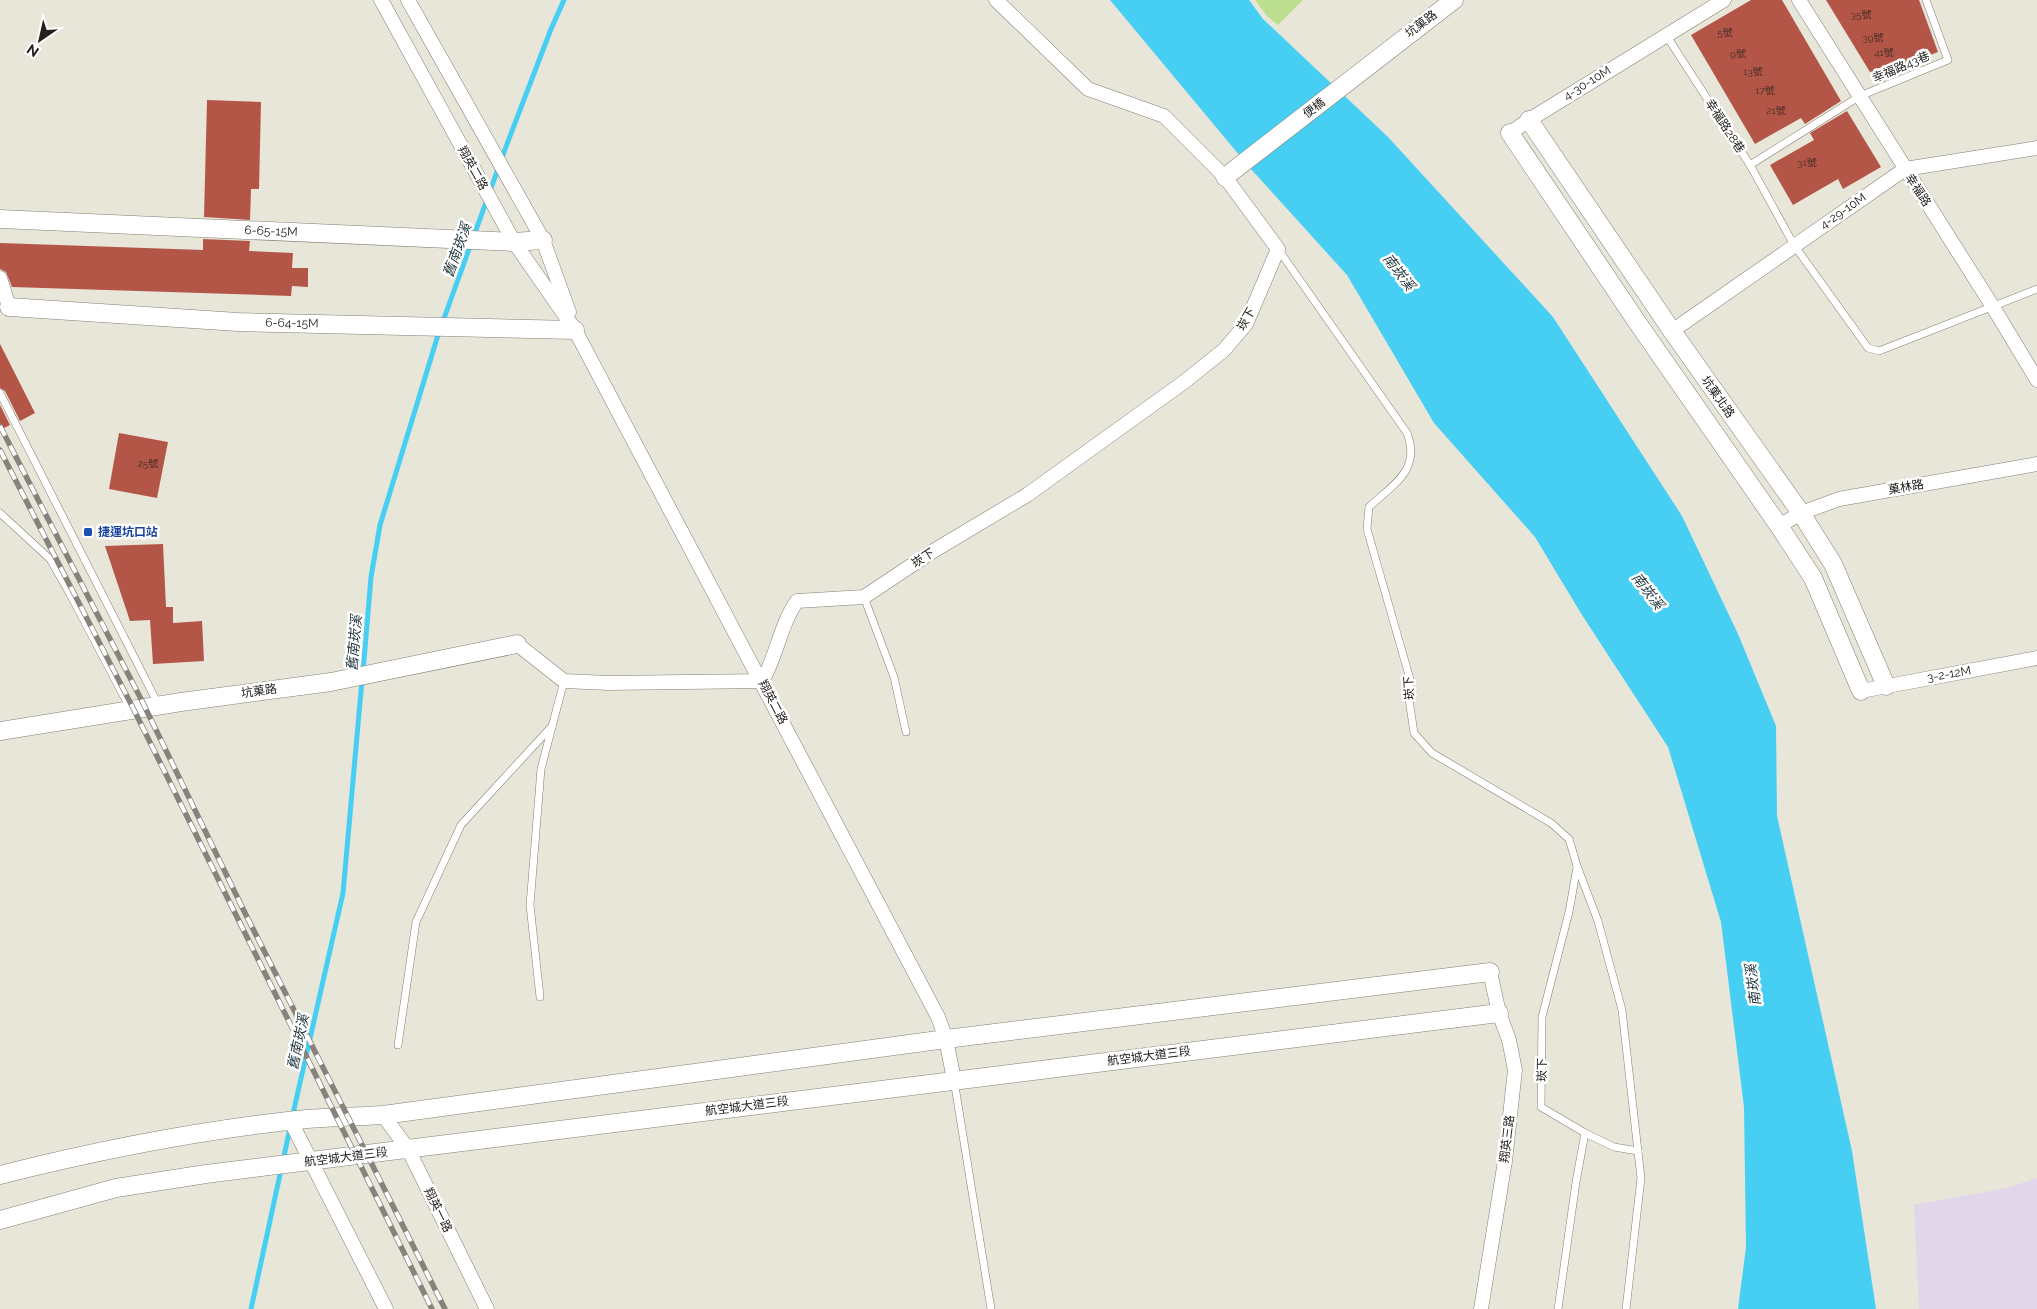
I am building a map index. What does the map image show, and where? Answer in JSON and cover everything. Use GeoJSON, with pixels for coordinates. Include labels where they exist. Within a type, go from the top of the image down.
{"type":"FeatureCollection","features":[{"type":"Feature","properties":{"kind":"street","name":"翔英二路"},"geometry":{"type":"LineString","coordinates":[[381,0],[514,242],[575,330],[762,681],[938,1017],[946,1039],[954,1080]]}},
{"type":"Feature","properties":{"kind":"street","name":"翔英二路"},"geometry":{"type":"LineString","coordinates":[[408,0],[543,240],[575,330]]}},
{"type":"Feature","properties":{"kind":"street","name":"崁下"},"geometry":{"type":"LineString","coordinates":[[762,681],[772,665],[789,612],[797,601],[864,597],[1027,495],[1184,382],[1224,350],[1246,324],[1278,249],[1225,177],[1164,116],[1088,89],[996,0]]}},
{"type":"Feature","properties":{"kind":"street","name":"坑菓路"},"geometry":{"type":"LineString","coordinates":[[1388,49],[1454,0]]}},
{"type":"Feature","properties":{"kind":"street"},"geometry":{"type":"LineString","coordinates":[[1666,35],[1724,0]]}},
{"type":"Feature","properties":{"kind":"street","name":"幸福路"},"geometry":{"type":"LineString","coordinates":[[1799,0],[2037,380]]}},
{"type":"Feature","properties":{"kind":"street","name":"4-30-10M"},"geometry":{"type":"LineString","coordinates":[[1510,133],[1666,35]]}},
{"type":"Feature","properties":{"kind":"street","name":"便橋"},"geometry":{"type":"LineString","coordinates":[[1225,177],[1388,49]]}},
{"type":"Feature","properties":{"kind":"street","name":"坑菓北路"},"geometry":{"type":"LineString","coordinates":[[1529,120],[1672,331],[1801,513],[1833,564],[1886,686]]}},
{"type":"Feature","properties":{"kind":"street","name":"坑菓北路"},"geometry":{"type":"LineString","coordinates":[[1510,133],[1813,578],[1861,691]]}},
{"type":"Feature","properties":{"kind":"street","name":"4-29-10M"},"geometry":{"type":"LineString","coordinates":[[1672,331],[1905,168],[2037,148]]}},
{"type":"Feature","properties":{"kind":"street","name":"6-65-15M"},"geometry":{"type":"LineString","coordinates":[[0,219],[514,242],[543,240]]}},
{"type":"Feature","properties":{"kind":"street"},"geometry":{"type":"LineString","coordinates":[[0,278],[9,307]]}},
{"type":"Feature","properties":{"kind":"street","name":"6-64-15M"},"geometry":{"type":"LineString","coordinates":[[9,307],[238,322],[575,330]]}},
{"type":"Feature","properties":{"kind":"street","name":"菓林路"},"geometry":{"type":"LineString","coordinates":[[1779,526],[1801,513],[1838,499],[2037,464]]}},
{"type":"Feature","properties":{"kind":"street","name":"坑菓路"},"geometry":{"type":"LineString","coordinates":[[0,731],[159,705],[331,682],[517,644]]}},
{"type":"Feature","properties":{"kind":"street"},"geometry":{"type":"LineString","coordinates":[[517,644],[564,680],[609,683],[762,681]]}},
{"type":"Feature","properties":{"kind":"street","name":"3-2-12M"},"geometry":{"type":"LineString","coordinates":[[1861,691],[2037,658]]}},
{"type":"Feature","properties":{"kind":"street"},"geometry":{"type":"LineString","coordinates":[[0,1175],[61,1159],[180,1136],[290,1120],[383,1115],[946,1039],[1490,972]]}},
{"type":"Feature","properties":{"kind":"street","name":"翔英三路"},"geometry":{"type":"LineString","coordinates":[[1481,1309],[1505,1161],[1515,1070],[1509,1040],[1499,1013],[1490,972]]}},
{"type":"Feature","properties":{"kind":"street","name":"航空城大道三段"},"geometry":{"type":"LineString","coordinates":[[0,1220],[116,1188],[312,1160],[1499,1013]]}},
{"type":"Feature","properties":{"kind":"street","name":"翔英一路"},"geometry":{"type":"LineString","coordinates":[[383,1115],[408,1149],[488,1309]]}},
{"type":"Feature","properties":{"kind":"street"},"geometry":{"type":"LineString","coordinates":[[290,1120],[312,1160],[386,1309]]}},
{"type":"Feature","properties":{"kind":"lane","name":"幸福路43巷"},"geometry":{"type":"LineString","coordinates":[[1860,96],[1948,60],[1926,0]]}},
{"type":"Feature","properties":{"kind":"lane","name":"幸福路28巷"},"geometry":{"type":"LineString","coordinates":[[1666,35],[1750,165],[1860,96]]}},
{"type":"Feature","properties":{"kind":"lane"},"geometry":{"type":"LineString","coordinates":[[1750,165],[1794,245],[1868,348],[1879,351],[2037,289]]}},
{"type":"Feature","properties":{"kind":"lane","name":"崁下"},"geometry":{"type":"LineString","coordinates":[[1278,249],[1408,433],[1412,445],[1410,465],[1402,477],[1369,507],[1366,529],[1410,679],[1409,699],[1414,733],[1432,753],[1557,828],[1569,839],[1598,921],[1622,1010],[1641,1178],[1626,1309]]}},
{"type":"Feature","properties":{"kind":"lane"},"geometry":{"type":"LineString","coordinates":[[0,392],[159,705]]}},
{"type":"Feature","properties":{"kind":"lane"},"geometry":{"type":"LineString","coordinates":[[0,513],[50,559],[131,710]]}},
{"type":"Feature","properties":{"kind":"lane"},"geometry":{"type":"LineString","coordinates":[[864,597],[894,677],[906,732]]}},
{"type":"Feature","properties":{"kind":"lane"},"geometry":{"type":"LineString","coordinates":[[540,997],[530,905],[542,769],[564,680]]}},
{"type":"Feature","properties":{"kind":"lane"},"geometry":{"type":"LineString","coordinates":[[398,1045],[416,922],[461,824],[552,726]]}},
{"type":"Feature","properties":{"kind":"lane","name":"崁下"},"geometry":{"type":"LineString","coordinates":[[1577,866],[1569,912],[1542,1017],[1541,1107],[1585,1133],[1614,1146],[1638,1151]]}},
{"type":"Feature","properties":{"kind":"lane"},"geometry":{"type":"LineString","coordinates":[[954,1080],[991,1309]]}},
{"type":"Feature","properties":{"kind":"lane"},"geometry":{"type":"LineString","coordinates":[[1558,1309],[1585,1133]]}},
{"type":"Feature","properties":{"kind":"shaded area"},"geometry":{"type":"Polygon","coordinates":[[[2037,1178],[2037,1309],[1919,1309],[1914,1205],[2007,1188],[2037,1178]]]}},
{"type":"Feature","properties":{"kind":"green space"},"geometry":{"type":"Polygon","coordinates":[[[1255,0],[1303,0],[1278,25],[1267,16],[1255,0]]]}},
{"type":"Feature","properties":{"kind":"water","name":"南崁溪"},"geometry":{"type":"Polygon","coordinates":[[[1110,0],[1249,0],[1263,19],[1388,137],[1553,317],[1682,516],[1738,634],[1776,726],[1777,816],[1852,1151],[1876,1309],[1738,1309],[1746,1247],[1744,1107],[1721,922],[1668,747],[1582,615],[1535,537],[1434,423],[1347,275],[1250,168],[1110,0]]]}},
{"type":"Feature","properties":{"kind":"building"},"geometry":{"type":"Polygon","coordinates":[[[1751,0],[1782,0],[1841,101],[1805,124],[1801,118],[1755,144],[1691,35],[1751,0]]]}},
{"type":"Feature","properties":{"kind":"building"},"geometry":{"type":"Polygon","coordinates":[[[1826,0],[1919,0],[1938,52],[1873,77],[1826,0]]]}},
{"type":"Feature","properties":{"kind":"building"},"geometry":{"type":"Polygon","coordinates":[[[207,100],[261,102],[259,189],[251,189],[250,220],[204,217],[207,100]]]}},
{"type":"Feature","properties":{"kind":"building"},"geometry":{"type":"Polygon","coordinates":[[[1847,111],[1881,167],[1843,189],[1838,179],[1793,205],[1770,165],[1814,140],[1810,133],[1847,111]]]}},
{"type":"Feature","properties":{"kind":"building"},"geometry":{"type":"Polygon","coordinates":[[[203,239],[250,241],[249,251],[293,253],[292,268],[308,268],[308,287],[292,286],[291,296],[12,287],[6,272],[0,269],[0,243],[203,250],[203,239]]]}},
{"type":"Feature","properties":{"kind":"building"},"geometry":{"type":"Polygon","coordinates":[[[0,344],[35,413],[20,421],[5,391],[0,388],[0,344]]]}},
{"type":"Feature","properties":{"kind":"building"},"geometry":{"type":"Polygon","coordinates":[[[0,405],[10,425],[0,430],[0,405]]]}},
{"type":"Feature","properties":{"kind":"building"},"geometry":{"type":"Polygon","coordinates":[[[119,433],[168,442],[157,498],[109,489],[119,433]]]}},
{"type":"Feature","properties":{"kind":"building"},"geometry":{"type":"Polygon","coordinates":[[[163,544],[166,607],[173,607],[173,623],[202,621],[204,661],[153,664],[150,620],[130,621],[105,546],[163,544]]]}},
{"type":"Feature","properties":{"kind":"waterway","name":"舊南崁溪"},"geometry":{"type":"LineString","coordinates":[[363,672],[371,577],[380,525],[438,335],[507,144],[564,0]]}},
{"type":"Feature","properties":{"kind":"waterway","name":"舊南崁溪"},"geometry":{"type":"LineString","coordinates":[[292,1118],[343,893],[362,680]]}},
{"type":"Feature","properties":{"kind":"waterway","name":"舊南崁溪"},"geometry":{"type":"LineString","coordinates":[[251,1309],[290,1128]]}},
{"type":"Feature","properties":{"kind":"railway"},"geometry":{"type":"LineString","coordinates":[[0,426],[141,699],[246,915],[445,1309]]}},
{"type":"Feature","properties":{"kind":"railway"},"geometry":{"type":"LineString","coordinates":[[0,450],[131,704],[432,1309]]}},
{"type":"Feature","properties":{"kind":"place","name":"捷運坑口站"},"geometry":{"type":"Point","coordinates":[88,532]}}]}
